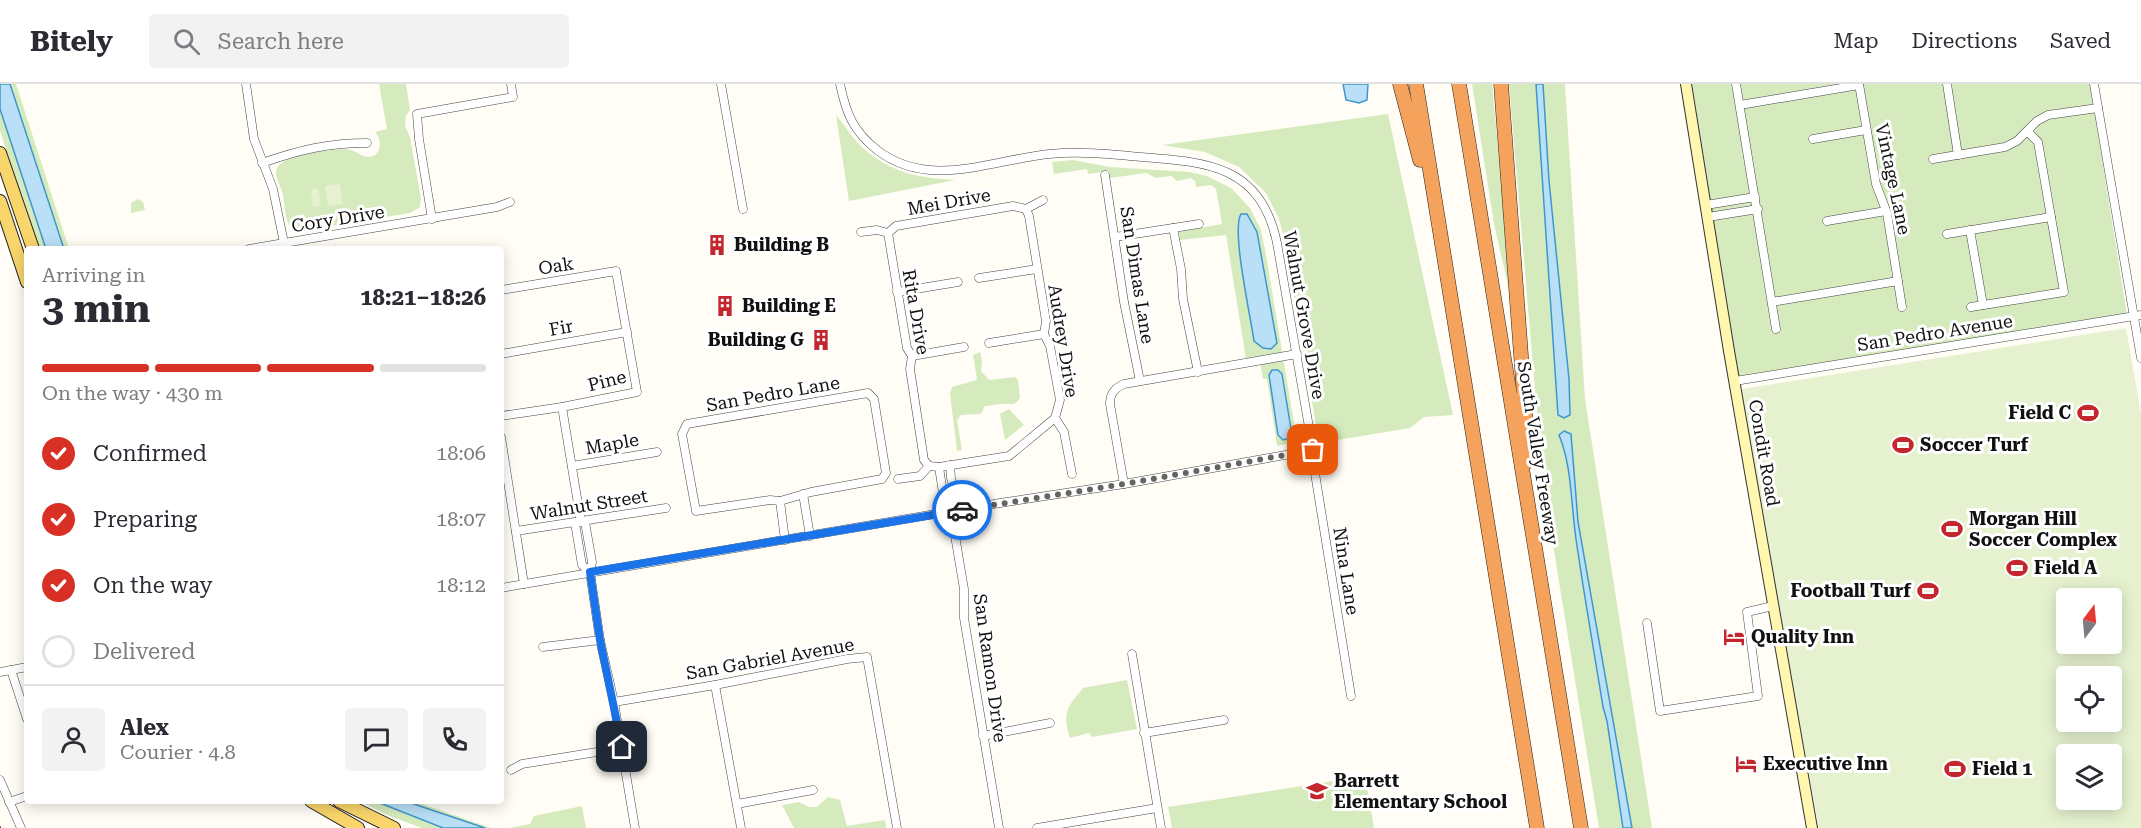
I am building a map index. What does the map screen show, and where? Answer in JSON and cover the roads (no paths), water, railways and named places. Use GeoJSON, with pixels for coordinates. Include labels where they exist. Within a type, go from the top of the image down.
{"type":"FeatureCollection","features":[{"type":"Feature","properties":{"kind":"highway"},"geometry":{"type":"LineString","coordinates":[[1400,84],[1440,235]]}},
{"type":"Feature","properties":{"kind":"highway"},"geometry":{"type":"LineString","coordinates":[[1416,84],[1537,828]]}},
{"type":"Feature","properties":{"kind":"highway","name":"South Valley Freeway"},"geometry":{"type":"LineString","coordinates":[[1459,84],[1581,828]]}},
{"type":"Feature","properties":{"kind":"highway"},"geometry":{"type":"LineString","coordinates":[[1501,84],[1528,450],[1524,479]]}},
{"type":"Feature","properties":{"kind":"main road"},"geometry":{"type":"LineString","coordinates":[[0,153],[32,246]]}},
{"type":"Feature","properties":{"kind":"main road"},"geometry":{"type":"LineString","coordinates":[[0,201],[24,273]]}},
{"type":"Feature","properties":{"kind":"main road"},"geometry":{"type":"LineString","coordinates":[[316,804],[358,828]]}},
{"type":"Feature","properties":{"kind":"main road"},"geometry":{"type":"LineString","coordinates":[[345,804],[394,828]]}},
{"type":"Feature","properties":{"kind":"street"},"geometry":{"type":"LineString","coordinates":[[246,84],[254,139],[277,204],[284,243]]}},
{"type":"Feature","properties":{"kind":"street"},"geometry":{"type":"LineString","coordinates":[[432,219],[417,114],[513,97],[511,84]]}},
{"type":"Feature","properties":{"kind":"street"},"geometry":{"type":"LineString","coordinates":[[721,84],[742,209]]}},
{"type":"Feature","properties":{"kind":"street","name":"Walnut Grove Drive"},"geometry":{"type":"LineString","coordinates":[[840,84],[845,110],[870,144],[895,161],[919,170],[956,170],[1047,154],[1088,152],[1197,162],[1228,172],[1253,192],[1269,217],[1277,243],[1313,450]]}},
{"type":"Feature","properties":{"kind":"street","name":"Condit Road"},"geometry":{"type":"LineString","coordinates":[[1686,84],[1812,828]]}},
{"type":"Feature","properties":{"kind":"street"},"geometry":{"type":"LineString","coordinates":[[1736,84],[1776,329]]}},
{"type":"Feature","properties":{"kind":"street","name":"Vintage Lane"},"geometry":{"type":"LineString","coordinates":[[1740,105],[1859,84],[1876,184],[1886,212],[1902,307]]}},
{"type":"Feature","properties":{"kind":"street"},"geometry":{"type":"LineString","coordinates":[[1947,84],[1958,155]]}},
{"type":"Feature","properties":{"kind":"street"},"geometry":{"type":"LineString","coordinates":[[2094,84],[2138,316],[2141,358]]}},
{"type":"Feature","properties":{"kind":"street"},"geometry":{"type":"LineString","coordinates":[[1933,159],[2006,147],[2017,141],[2037,121],[2048,115],[2098,108]]}},
{"type":"Feature","properties":{"kind":"street"},"geometry":{"type":"LineString","coordinates":[[1813,139],[1866,130]]}},
{"type":"Feature","properties":{"kind":"street"},"geometry":{"type":"LineString","coordinates":[[1971,308],[2064,291],[2038,142],[2027,131]]}},
{"type":"Feature","properties":{"kind":"street"},"geometry":{"type":"LineString","coordinates":[[262,163],[304,148],[367,143]]}},
{"type":"Feature","properties":{"kind":"street","name":"San Dimas Lane"},"geometry":{"type":"LineString","coordinates":[[1105,174],[1124,302],[1140,381]]}},
{"type":"Feature","properties":{"kind":"street"},"geometry":{"type":"LineString","coordinates":[[1706,205],[1755,197]]}},
{"type":"Feature","properties":{"kind":"street","name":"Mei Drive"},"geometry":{"type":"LineString","coordinates":[[861,232],[877,230],[888,233],[896,226],[1013,206],[1026,209],[1043,200]]}},
{"type":"Feature","properties":{"kind":"street","name":"Cory Drive"},"geometry":{"type":"LineString","coordinates":[[266,246],[432,219],[497,207],[510,202]]}},
{"type":"Feature","properties":{"kind":"street"},"geometry":{"type":"LineString","coordinates":[[1708,217],[1758,208]]}},
{"type":"Feature","properties":{"kind":"street","name":"Audrey Drive"},"geometry":{"type":"LineString","coordinates":[[1026,209],[1046,321],[1044,334],[1050,346],[1060,400],[1055,418],[1064,432],[1072,474]]}},
{"type":"Feature","properties":{"kind":"street"},"geometry":{"type":"LineString","coordinates":[[1827,222],[1886,212]]}},
{"type":"Feature","properties":{"kind":"street"},"geometry":{"type":"LineString","coordinates":[[1947,234],[2051,217]]}},
{"type":"Feature","properties":{"kind":"street"},"geometry":{"type":"LineString","coordinates":[[1115,237],[1199,224]]}},
{"type":"Feature","properties":{"kind":"street"},"geometry":{"type":"LineString","coordinates":[[1173,228],[1183,299],[1198,372]]}},
{"type":"Feature","properties":{"kind":"street"},"geometry":{"type":"LineString","coordinates":[[1970,230],[1983,305]]}},
{"type":"Feature","properties":{"kind":"street","name":"Rita Drive"},"geometry":{"type":"LineString","coordinates":[[888,233],[907,348],[912,356],[910,369],[924,460],[929,466]]}},
{"type":"Feature","properties":{"kind":"street"},"geometry":{"type":"LineString","coordinates":[[979,278],[1037,269]]}},
{"type":"Feature","properties":{"kind":"street","name":"Oak"},"geometry":{"type":"LineString","coordinates":[[504,290],[616,271]]}},
{"type":"Feature","properties":{"kind":"street","name":"Pine"},"geometry":{"type":"LineString","coordinates":[[504,416],[638,392],[616,271]]}},
{"type":"Feature","properties":{"kind":"street"},"geometry":{"type":"LineString","coordinates":[[1772,302],[1898,280]]}},
{"type":"Feature","properties":{"kind":"street"},"geometry":{"type":"LineString","coordinates":[[897,292],[958,282]]}},
{"type":"Feature","properties":{"kind":"street","name":"San Pedro Avenue"},"geometry":{"type":"LineString","coordinates":[[1735,381],[2138,316]]}},
{"type":"Feature","properties":{"kind":"street","name":"Fir"},"geometry":{"type":"LineString","coordinates":[[504,353],[627,332]]}},
{"type":"Feature","properties":{"kind":"street"},"geometry":{"type":"LineString","coordinates":[[989,343],[1044,334]]}},
{"type":"Feature","properties":{"kind":"street"},"geometry":{"type":"LineString","coordinates":[[912,356],[964,347]]}},
{"type":"Feature","properties":{"kind":"street"},"geometry":{"type":"LineString","coordinates":[[1124,484],[1110,404],[1110,397],[1115,388],[1140,381],[1297,354]]}},
{"type":"Feature","properties":{"kind":"street","name":"San Pedro Lane"},"geometry":{"type":"LineString","coordinates":[[868,393],[874,399],[886,473],[882,479],[803,494],[780,501],[770,500],[696,511],[681,434],[687,424],[868,393]]}},
{"type":"Feature","properties":{"kind":"street"},"geometry":{"type":"LineString","coordinates":[[561,407],[580,522],[592,562],[590,572],[600,640],[614,702],[634,828]]}},
{"type":"Feature","properties":{"kind":"street"},"geometry":{"type":"LineString","coordinates":[[898,479],[920,476],[929,466],[939,467],[1009,456],[1055,418]]}},
{"type":"Feature","properties":{"kind":"street"},"geometry":{"type":"LineString","coordinates":[[504,587],[1124,484],[1313,450]]}},
{"type":"Feature","properties":{"kind":"street","name":"Nina Lane"},"geometry":{"type":"LineString","coordinates":[[1313,450],[1351,696]]}},
{"type":"Feature","properties":{"kind":"street","name":"Maple"},"geometry":{"type":"LineString","coordinates":[[572,466],[657,452]]}},
{"type":"Feature","properties":{"kind":"street"},"geometry":{"type":"LineString","coordinates":[[504,456],[524,584]]}},
{"type":"Feature","properties":{"kind":"street"},"geometry":{"type":"LineString","coordinates":[[950,465],[960,510]]}},
{"type":"Feature","properties":{"kind":"street","name":"San Ramon Drive"},"geometry":{"type":"LineString","coordinates":[[939,467],[940,488],[949,513],[964,589],[964,618],[999,828]]}},
{"type":"Feature","properties":{"kind":"street"},"geometry":{"type":"LineString","coordinates":[[940,488],[947,483],[955,486]]}},
{"type":"Feature","properties":{"kind":"street"},"geometry":{"type":"LineString","coordinates":[[803,494],[810,536]]}},
{"type":"Feature","properties":{"kind":"street"},"geometry":{"type":"LineString","coordinates":[[780,501],[785,540]]}},
{"type":"Feature","properties":{"kind":"street","name":"Walnut Street"},"geometry":{"type":"LineString","coordinates":[[516,531],[666,508]]}},
{"type":"Feature","properties":{"kind":"street"},"geometry":{"type":"LineString","coordinates":[[1647,623],[1660,711],[1758,696],[1748,612],[1773,606]]}},
{"type":"Feature","properties":{"kind":"street"},"geometry":{"type":"LineString","coordinates":[[543,647],[600,640]]}},
{"type":"Feature","properties":{"kind":"street"},"geometry":{"type":"LineString","coordinates":[[1132,654],[1161,828]]}},
{"type":"Feature","properties":{"kind":"street","name":"San Gabriel Avenue"},"geometry":{"type":"LineString","coordinates":[[614,702],[867,657],[897,828]]}},
{"type":"Feature","properties":{"kind":"street"},"geometry":{"type":"LineString","coordinates":[[0,672],[24,668]]}},
{"type":"Feature","properties":{"kind":"street"},"geometry":{"type":"LineString","coordinates":[[11,670],[24,711]]}},
{"type":"Feature","properties":{"kind":"street"},"geometry":{"type":"LineString","coordinates":[[716,685],[741,828]]}},
{"type":"Feature","properties":{"kind":"street"},"geometry":{"type":"LineString","coordinates":[[1144,733],[1224,720]]}},
{"type":"Feature","properties":{"kind":"street"},"geometry":{"type":"LineString","coordinates":[[983,736],[1050,723]]}},
{"type":"Feature","properties":{"kind":"street"},"geometry":{"type":"LineString","coordinates":[[511,770],[522,764],[622,747]]}},
{"type":"Feature","properties":{"kind":"street"},"geometry":{"type":"LineString","coordinates":[[0,780],[21,828]]}},
{"type":"Feature","properties":{"kind":"street"},"geometry":{"type":"LineString","coordinates":[[737,804],[813,790]]}},
{"type":"Feature","properties":{"kind":"street"},"geometry":{"type":"LineString","coordinates":[[9,802],[24,797]]}},
{"type":"Feature","properties":{"kind":"street"},"geometry":{"type":"LineString","coordinates":[[1037,828],[1157,808]]}},
{"type":"Feature","properties":{"kind":"water"},"geometry":{"type":"Polygon","coordinates":[[[0,84],[10,84],[63,246],[45,246],[0,109],[0,84]]]}},
{"type":"Feature","properties":{"kind":"water"},"geometry":{"type":"Polygon","coordinates":[[[1343,84],[1368,84],[1367,100],[1359,103],[1346,100],[1343,84]]]}},
{"type":"Feature","properties":{"kind":"water"},"geometry":{"type":"Polygon","coordinates":[[[1536,84],[1543,84],[1549,181],[1569,379],[1570,415],[1564,418],[1558,415],[1536,84]]]}},
{"type":"Feature","properties":{"kind":"water"},"geometry":{"type":"Polygon","coordinates":[[[1241,214],[1247,214],[1257,232],[1277,343],[1271,349],[1263,348],[1254,341],[1238,237],[1241,214]]]}},
{"type":"Feature","properties":{"kind":"water"},"geometry":{"type":"Polygon","coordinates":[[[1272,370],[1278,370],[1282,374],[1292,435],[1283,440],[1278,435],[1269,375],[1272,370]]]}},
{"type":"Feature","properties":{"kind":"water"},"geometry":{"type":"Polygon","coordinates":[[[1564,431],[1571,434],[1578,522],[1632,828],[1623,828],[1579,560],[1569,473],[1559,435],[1564,431]]]}},
{"type":"Feature","properties":{"kind":"water"},"geometry":{"type":"Polygon","coordinates":[[[383,804],[414,804],[485,828],[443,828],[383,804]]]}},
{"type":"Feature","properties":{"kind":"place","name":"Building B"},"geometry":{"type":"Point","coordinates":[717,245]}},
{"type":"Feature","properties":{"kind":"place","name":"Building E"},"geometry":{"type":"Point","coordinates":[725,306]}},
{"type":"Feature","properties":{"kind":"place","name":"Building G"},"geometry":{"type":"Point","coordinates":[821,340]}},
{"type":"Feature","properties":{"kind":"place","name":"Field C"},"geometry":{"type":"Point","coordinates":[2088,413]}},
{"type":"Feature","properties":{"kind":"place","name":"Soccer Turf"},"geometry":{"type":"Point","coordinates":[1903,445]}},
{"type":"Feature","properties":{"kind":"place","name":"Morgan Hill Soccer Complex"},"geometry":{"type":"Point","coordinates":[1952,529]}},
{"type":"Feature","properties":{"kind":"place","name":"Field A"},"geometry":{"type":"Point","coordinates":[2017,568]}},
{"type":"Feature","properties":{"kind":"place","name":"Football Turf"},"geometry":{"type":"Point","coordinates":[1928,591]}},
{"type":"Feature","properties":{"kind":"place","name":"Quality Inn"},"geometry":{"type":"Point","coordinates":[1734,637]}},
{"type":"Feature","properties":{"kind":"place","name":"Executive Inn"},"geometry":{"type":"Point","coordinates":[1746,764]}},
{"type":"Feature","properties":{"kind":"place","name":"Field 1"},"geometry":{"type":"Point","coordinates":[1955,769]}},
{"type":"Feature","properties":{"kind":"place","name":"Barrett Elementary School"},"geometry":{"type":"Point","coordinates":[1317,791]}}]}
